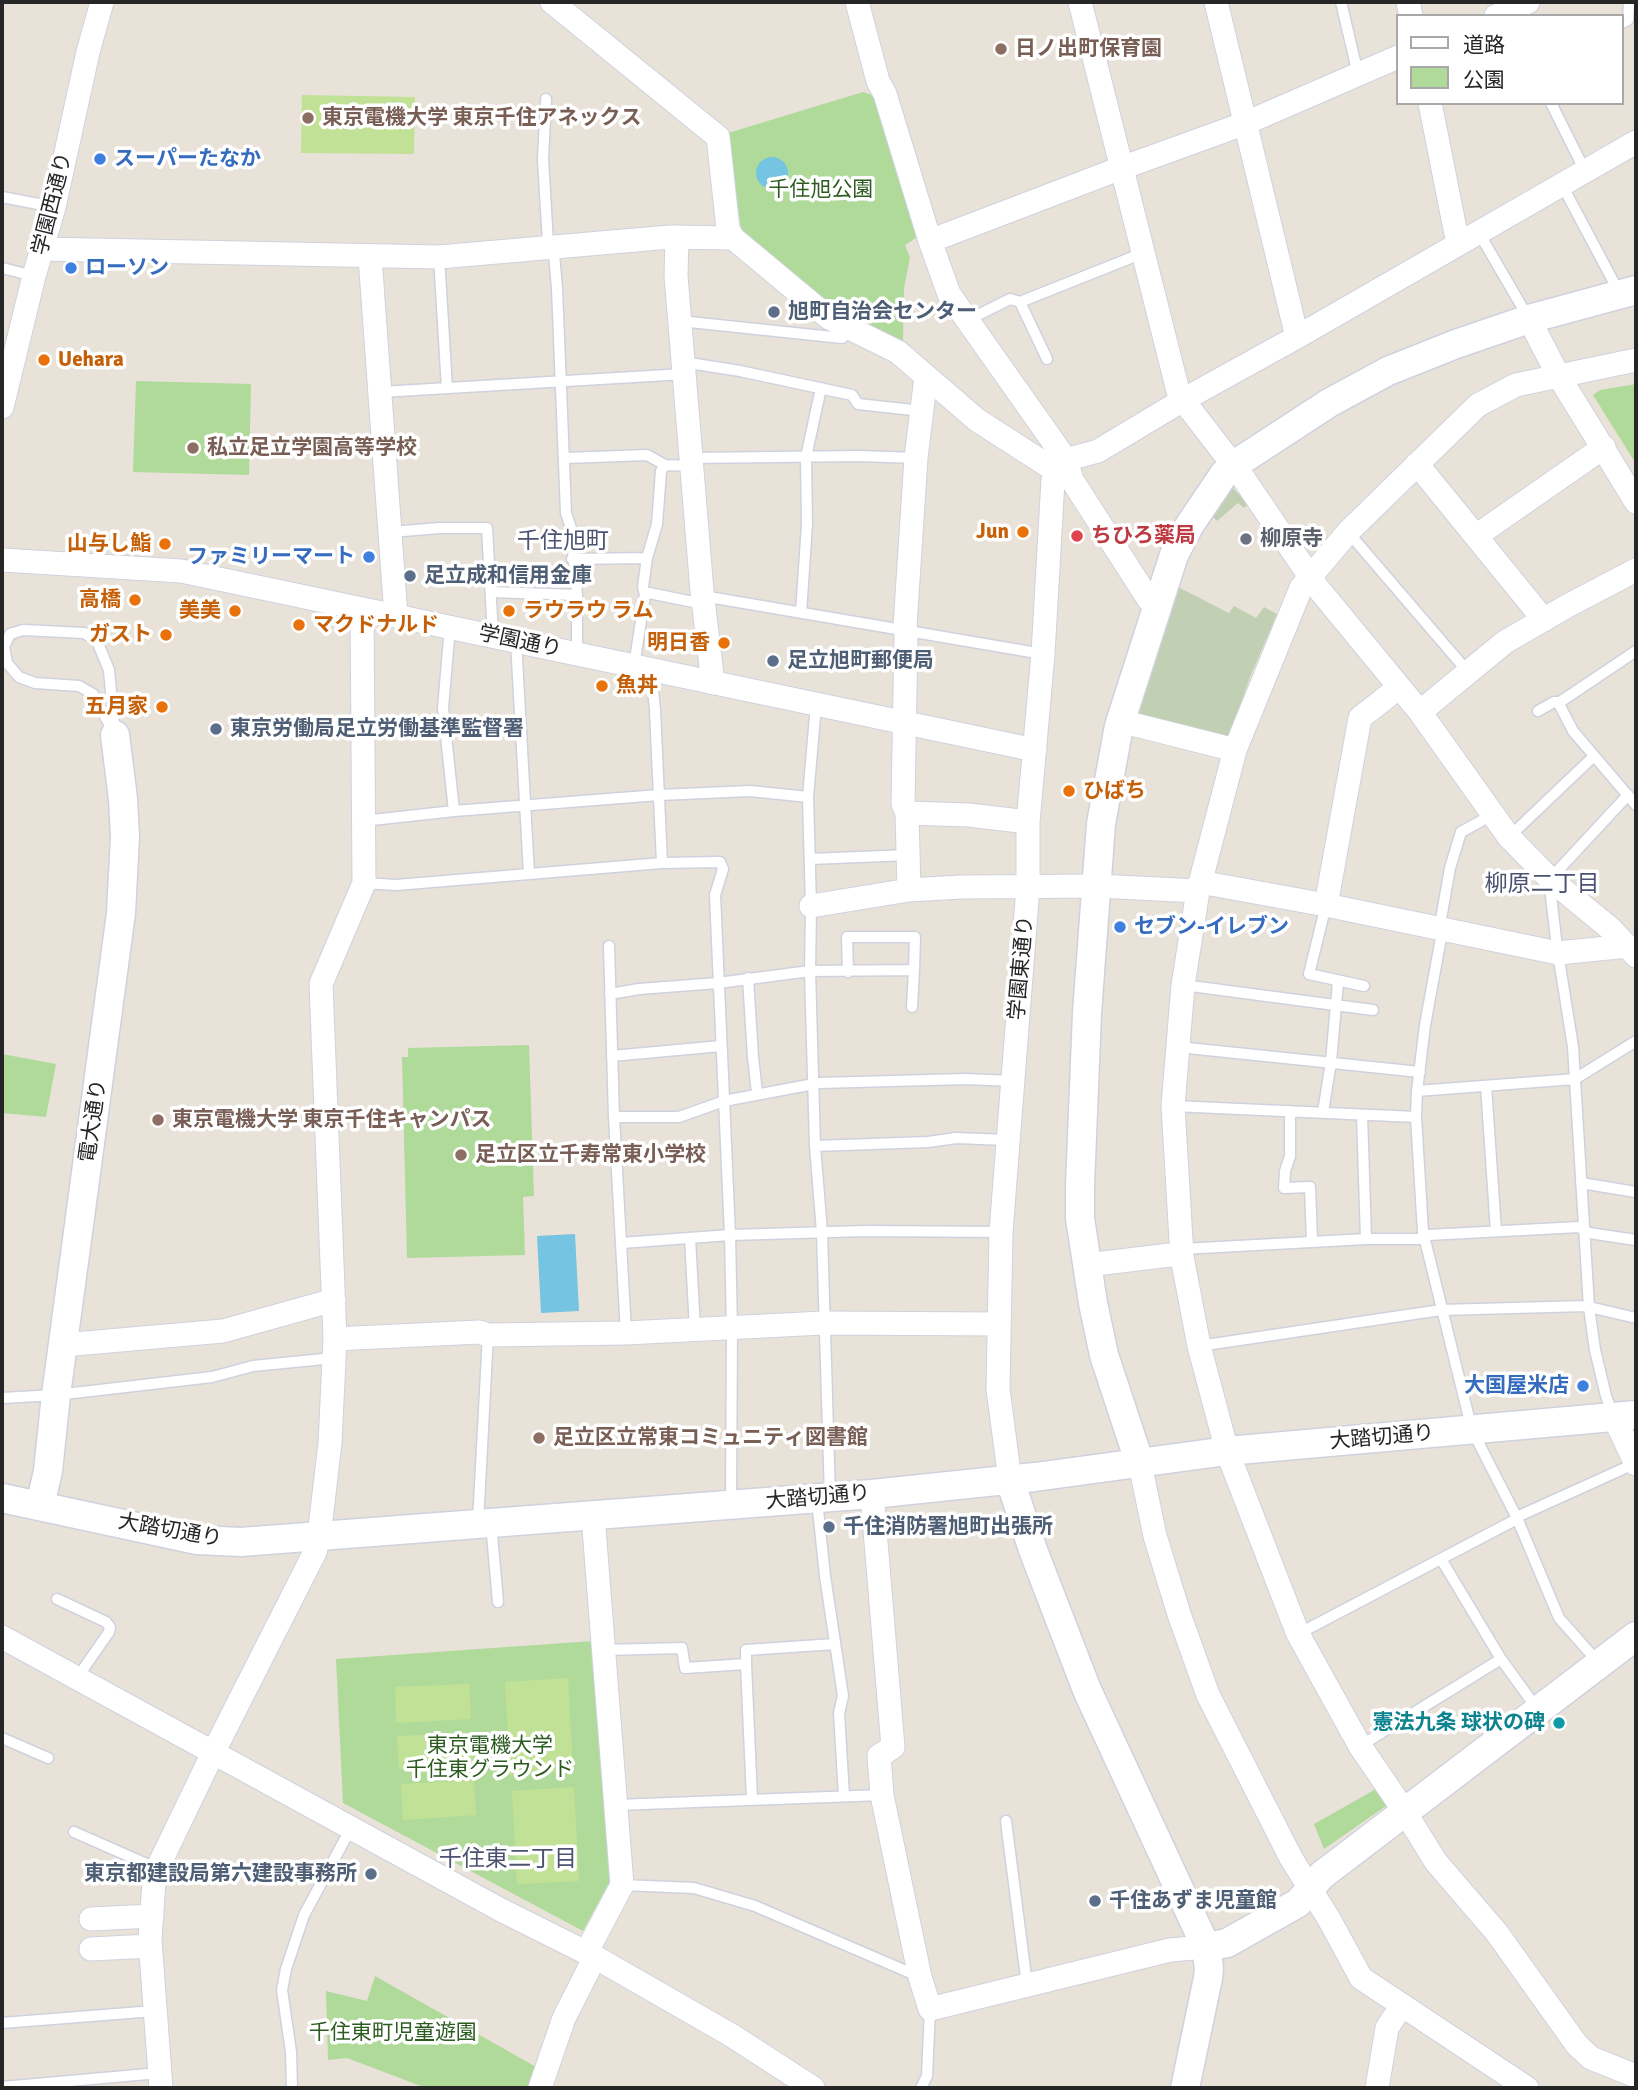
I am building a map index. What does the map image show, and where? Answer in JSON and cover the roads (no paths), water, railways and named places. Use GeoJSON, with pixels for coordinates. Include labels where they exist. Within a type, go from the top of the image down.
{"type":"FeatureCollection","features":[{"type":"Feature","properties":{"kind":"street","name":"学園西通り"},"geometry":{"type":"LineString","coordinates":[[2,407],[54,207],[88,52],[102,2]]}},
{"type":"Feature","properties":{"kind":"street"},"geometry":{"type":"LineString","coordinates":[[552,2],[718,138],[728,229],[733,238],[829,318],[898,352],[977,421],[1047,465],[1098,451],[1182,400],[1636,142]]}},
{"type":"Feature","properties":{"kind":"street"},"geometry":{"type":"LineString","coordinates":[[857,2],[878,81],[885,94],[949,294],[1066,460],[1072,480],[1149,600],[1157,603]]}},
{"type":"Feature","properties":{"kind":"street"},"geometry":{"type":"LineString","coordinates":[[1080,2],[1182,400],[1234,465],[1310,575],[1398,688],[1420,712],[1492,816],[1550,879],[1577,899],[1632,951]]}},
{"type":"Feature","properties":{"kind":"street"},"geometry":{"type":"LineString","coordinates":[[1216,2],[1297,337]]}},
{"type":"Feature","properties":{"kind":"street"},"geometry":{"type":"LineString","coordinates":[[1504,14],[1528,2]]}},
{"type":"Feature","properties":{"kind":"street"},"geometry":{"type":"LineString","coordinates":[[930,241],[1246,123],[1396,58]]}},
{"type":"Feature","properties":{"kind":"street"},"geometry":{"type":"LineString","coordinates":[[1430,105],[1456,234],[1470,237]]}},
{"type":"Feature","properties":{"kind":"street"},"geometry":{"type":"LineString","coordinates":[[43,249],[201,250],[439,257],[677,237],[733,238]]}},
{"type":"Feature","properties":{"kind":"street"},"geometry":{"type":"LineString","coordinates":[[677,237],[676,276],[713,683]]}},
{"type":"Feature","properties":{"kind":"street"},"geometry":{"type":"LineString","coordinates":[[370,257],[396,616]]}},
{"type":"Feature","properties":{"kind":"street"},"geometry":{"type":"LineString","coordinates":[[1527,2088],[1360,1979],[1291,1858],[1208,1695],[1155,1536],[1140,1464],[1104,1356],[1087,1265],[1080,1218],[1080,1186],[1087,1013],[1101,824],[1120,721],[1174,555],[1189,526],[1224,474],[1329,403],[1388,371],[1529,318],[1628,292]]}},
{"type":"Feature","properties":{"kind":"street"},"geometry":{"type":"LineString","coordinates":[[1529,318],[1558,374],[1636,502]]}},
{"type":"Feature","properties":{"kind":"street"},"geometry":{"type":"LineString","coordinates":[[1636,360],[1516,384],[1478,405],[1348,532],[1301,588],[1235,750],[1199,887],[1183,985],[1173,1106],[1182,1253],[1199,1346],[1227,1451],[1298,1634],[1360,1746],[1436,1862],[1497,1933],[1577,2045],[1591,2058],[1636,2077]]}},
{"type":"Feature","properties":{"kind":"street"},"geometry":{"type":"LineString","coordinates":[[909,890],[907,813],[903,804],[906,631],[916,458],[926,377]]}},
{"type":"Feature","properties":{"kind":"street"},"geometry":{"type":"LineString","coordinates":[[1476,536],[1604,447]]}},
{"type":"Feature","properties":{"kind":"street","name":"学園東通り"},"geometry":{"type":"LineString","coordinates":[[1010,1480],[998,1389],[1001,1232],[1028,887],[1028,822],[1043,654],[1054,480],[1066,460]]}},
{"type":"Feature","properties":{"kind":"street"},"geometry":{"type":"LineString","coordinates":[[1417,464],[1544,620]]}},
{"type":"Feature","properties":{"kind":"street","name":"学園通り"},"geometry":{"type":"LineString","coordinates":[[2,559],[181,571],[1035,750]]}},
{"type":"Feature","properties":{"kind":"street"},"geometry":{"type":"LineString","coordinates":[[1420,712],[1505,642],[1636,570]]}},
{"type":"Feature","properties":{"kind":"street"},"geometry":{"type":"LineString","coordinates":[[160,2081],[150,1946],[154,1881],[213,1753],[315,1552],[319,1536],[330,1443],[335,1348],[321,984],[364,884],[362,610]]}},
{"type":"Feature","properties":{"kind":"street"},"geometry":{"type":"LineString","coordinates":[[1326,905],[1360,718],[1398,688]]}},
{"type":"Feature","properties":{"kind":"street"},"geometry":{"type":"LineString","coordinates":[[1120,721],[1235,750]]}},
{"type":"Feature","properties":{"kind":"street","name":"電大通り"},"geometry":{"type":"LineString","coordinates":[[40,1506],[48,1471],[55,1395],[121,913],[125,837],[115,735]]}},
{"type":"Feature","properties":{"kind":"street"},"geometry":{"type":"LineString","coordinates":[[907,813],[969,815],[1028,822]]}},
{"type":"Feature","properties":{"kind":"street"},"geometry":{"type":"LineString","coordinates":[[811,906],[936,888],[1199,887],[1326,905],[1558,953],[1632,951]]}},
{"type":"Feature","properties":{"kind":"street"},"geometry":{"type":"LineString","coordinates":[[1087,1265],[1182,1253]]}},
{"type":"Feature","properties":{"kind":"street"},"geometry":{"type":"LineString","coordinates":[[63,1345],[223,1331],[334,1300]]}},
{"type":"Feature","properties":{"kind":"street"},"geometry":{"type":"LineString","coordinates":[[335,1348],[479,1332],[488,1335],[626,1333],[823,1323],[999,1324]]}},
{"type":"Feature","properties":{"kind":"street"},"geometry":{"type":"LineString","coordinates":[[1625,1416],[1636,1464]]}},
{"type":"Feature","properties":{"kind":"street","name":"大踏切通り"},"geometry":{"type":"LineString","coordinates":[[2,1498],[219,1543],[872,1494],[1010,1480],[1227,1451],[1625,1416]]}},
{"type":"Feature","properties":{"kind":"street"},"geometry":{"type":"LineString","coordinates":[[1010,1480],[1087,1690],[1206,1947],[1208,1978],[1185,2088]]}},
{"type":"Feature","properties":{"kind":"street"},"geometry":{"type":"LineString","coordinates":[[872,1494],[893,1747],[878,1756],[882,1795],[920,1977],[930,2009],[1170,1950],[1227,1943],[1298,1903],[1322,1875],[1636,1636]]}},
{"type":"Feature","properties":{"kind":"street"},"geometry":{"type":"LineString","coordinates":[[540,2088],[564,2018],[622,1885],[593,1516]]}},
{"type":"Feature","properties":{"kind":"street"},"geometry":{"type":"LineString","coordinates":[[2,1637],[501,1910],[591,1955],[731,2035],[813,2088]]}},
{"type":"Feature","properties":{"kind":"street"},"geometry":{"type":"LineString","coordinates":[[91,1919],[152,1916]]}},
{"type":"Feature","properties":{"kind":"street"},"geometry":{"type":"LineString","coordinates":[[91,1949],[150,1946]]}},
{"type":"Feature","properties":{"kind":"street"},"geometry":{"type":"LineString","coordinates":[[1377,2088],[1387,2028],[1402,2005]]}},
{"type":"Feature","properties":{"kind":"lane"},"geometry":{"type":"LineString","coordinates":[[1341,2],[1359,75]]}},
{"type":"Feature","properties":{"kind":"lane"},"geometry":{"type":"LineString","coordinates":[[1624,22],[1628,20],[1629,2]]}},
{"type":"Feature","properties":{"kind":"lane"},"geometry":{"type":"LineString","coordinates":[[546,99],[542,159],[548,243],[557,288],[566,513],[571,528],[577,595],[577,654]]}},
{"type":"Feature","properties":{"kind":"lane"},"geometry":{"type":"LineString","coordinates":[[1552,105],[1585,171]]}},
{"type":"Feature","properties":{"kind":"lane"},"geometry":{"type":"LineString","coordinates":[[1562,185],[1628,292]]}},
{"type":"Feature","properties":{"kind":"lane"},"geometry":{"type":"LineString","coordinates":[[2,197],[54,207]]}},
{"type":"Feature","properties":{"kind":"lane"},"geometry":{"type":"LineString","coordinates":[[1470,237],[1529,318]]}},
{"type":"Feature","properties":{"kind":"lane"},"geometry":{"type":"LineString","coordinates":[[967,321],[1010,299],[1020,302],[1143,253]]}},
{"type":"Feature","properties":{"kind":"lane"},"geometry":{"type":"LineString","coordinates":[[439,257],[447,388]]}},
{"type":"Feature","properties":{"kind":"lane"},"geometry":{"type":"LineString","coordinates":[[2,268],[34,276]]}},
{"type":"Feature","properties":{"kind":"lane"},"geometry":{"type":"LineString","coordinates":[[1020,302],[1047,359]]}},
{"type":"Feature","properties":{"kind":"lane"},"geometry":{"type":"LineString","coordinates":[[680,321],[842,338],[852,329]]}},
{"type":"Feature","properties":{"kind":"lane"},"geometry":{"type":"LineString","coordinates":[[381,392],[562,381],[684,368],[740,371],[852,395],[858,404],[922,411]]}},
{"type":"Feature","properties":{"kind":"lane"},"geometry":{"type":"LineString","coordinates":[[801,613],[807,524],[806,457],[821,388]]}},
{"type":"Feature","properties":{"kind":"lane"},"geometry":{"type":"LineString","coordinates":[[565,458],[647,455],[665,465],[806,457],[916,458]]}},
{"type":"Feature","properties":{"kind":"lane"},"geometry":{"type":"LineString","coordinates":[[662,863],[659,795],[642,668],[643,587],[647,558],[657,524],[661,471],[665,465]]}},
{"type":"Feature","properties":{"kind":"lane"},"geometry":{"type":"LineString","coordinates":[[391,532],[487,528],[493,636]]}},
{"type":"Feature","properties":{"kind":"lane"},"geometry":{"type":"LineString","coordinates":[[1348,532],[1468,672]]}},
{"type":"Feature","properties":{"kind":"lane"},"geometry":{"type":"LineString","coordinates":[[572,559],[647,558]]}},
{"type":"Feature","properties":{"kind":"lane"},"geometry":{"type":"LineString","coordinates":[[491,592],[577,595]]}},
{"type":"Feature","properties":{"kind":"lane"},"geometry":{"type":"LineString","coordinates":[[645,595],[649,593],[801,613],[1043,654]]}},
{"type":"Feature","properties":{"kind":"lane"},"geometry":{"type":"LineString","coordinates":[[450,627],[443,708],[454,811]]}},
{"type":"Feature","properties":{"kind":"lane"},"geometry":{"type":"LineString","coordinates":[[23,629],[84,633],[97,640],[109,670],[115,735],[93,694],[79,686],[35,683],[19,677],[7,663],[4,648],[10,634],[23,629]]}},
{"type":"Feature","properties":{"kind":"lane"},"geometry":{"type":"LineString","coordinates":[[516,640],[529,874]]}},
{"type":"Feature","properties":{"kind":"lane"},"geometry":{"type":"LineString","coordinates":[[1538,711],[1558,702],[1636,651]]}},
{"type":"Feature","properties":{"kind":"lane"},"geometry":{"type":"LineString","coordinates":[[1558,702],[1573,731],[1636,805]]}},
{"type":"Feature","properties":{"kind":"lane"},"geometry":{"type":"LineString","coordinates":[[816,705],[808,797],[813,1084],[822,1232],[823,1498],[835,1644],[843,1696],[839,1713],[844,1796]]}},
{"type":"Feature","properties":{"kind":"lane"},"geometry":{"type":"LineString","coordinates":[[1509,836],[1594,756]]}},
{"type":"Feature","properties":{"kind":"lane"},"geometry":{"type":"LineString","coordinates":[[363,821],[454,811],[750,790],[808,797]]}},
{"type":"Feature","properties":{"kind":"lane"},"geometry":{"type":"LineString","coordinates":[[1625,1416],[1606,1396],[1595,1350],[1583,1229],[1573,1047],[1558,953],[1550,879],[1628,795]]}},
{"type":"Feature","properties":{"kind":"lane"},"geometry":{"type":"LineString","coordinates":[[1492,816],[1461,832],[1450,868],[1441,919],[1417,1091],[1420,1193],[1425,1237],[1472,1430],[1517,1518],[1559,1618],[1599,1664]]}},
{"type":"Feature","properties":{"kind":"lane"},"geometry":{"type":"LineString","coordinates":[[810,859],[908,855]]}},
{"type":"Feature","properties":{"kind":"lane"},"geometry":{"type":"LineString","coordinates":[[364,884],[396,884],[662,863],[720,862],[723,869],[715,895],[730,1235],[731,1506]]}},
{"type":"Feature","properties":{"kind":"lane"},"geometry":{"type":"LineString","coordinates":[[1326,905],[1309,974],[1364,986]]}},
{"type":"Feature","properties":{"kind":"lane"},"geometry":{"type":"LineString","coordinates":[[848,972],[847,937],[915,937],[912,1007]]}},
{"type":"Feature","properties":{"kind":"lane"},"geometry":{"type":"LineString","coordinates":[[609,946],[614,1117],[626,1333]]}},
{"type":"Feature","properties":{"kind":"lane"},"geometry":{"type":"LineString","coordinates":[[610,994],[810,971],[914,970]]}},
{"type":"Feature","properties":{"kind":"lane"},"geometry":{"type":"LineString","coordinates":[[748,978],[757,1093]]}},
{"type":"Feature","properties":{"kind":"lane"},"geometry":{"type":"LineString","coordinates":[[1323,1112],[1331,1062],[1338,982]]}},
{"type":"Feature","properties":{"kind":"lane"},"geometry":{"type":"LineString","coordinates":[[1183,985],[1373,1010]]}},
{"type":"Feature","properties":{"kind":"lane"},"geometry":{"type":"LineString","coordinates":[[1417,1091],[1575,1079],[1636,1041]]}},
{"type":"Feature","properties":{"kind":"lane"},"geometry":{"type":"LineString","coordinates":[[612,1056],[721,1046]]}},
{"type":"Feature","properties":{"kind":"lane"},"geometry":{"type":"LineString","coordinates":[[1178,1046],[1420,1072]]}},
{"type":"Feature","properties":{"kind":"lane"},"geometry":{"type":"LineString","coordinates":[[614,1117],[679,1117],[724,1101],[813,1084],[965,1079],[1013,1081]]}},
{"type":"Feature","properties":{"kind":"lane"},"geometry":{"type":"LineString","coordinates":[[1486,1086],[1496,1231]]}},
{"type":"Feature","properties":{"kind":"lane"},"geometry":{"type":"LineString","coordinates":[[1173,1106],[1416,1117]]}},
{"type":"Feature","properties":{"kind":"lane"},"geometry":{"type":"LineString","coordinates":[[1290,1111],[1290,1156],[1285,1171],[1284,1188],[1310,1186],[1312,1241]]}},
{"type":"Feature","properties":{"kind":"lane"},"geometry":{"type":"LineString","coordinates":[[1363,1115],[1366,1239]]}},
{"type":"Feature","properties":{"kind":"lane"},"geometry":{"type":"LineString","coordinates":[[815,1146],[928,1142],[956,1138],[1007,1140]]}},
{"type":"Feature","properties":{"kind":"lane"},"geometry":{"type":"LineString","coordinates":[[1580,1183],[1636,1192]]}},
{"type":"Feature","properties":{"kind":"lane"},"geometry":{"type":"LineString","coordinates":[[1182,1253],[1312,1241],[1578,1227],[1589,1233],[1636,1240]]}},
{"type":"Feature","properties":{"kind":"lane"},"geometry":{"type":"LineString","coordinates":[[621,1243],[822,1232],[1001,1232]]}},
{"type":"Feature","properties":{"kind":"lane"},"geometry":{"type":"LineString","coordinates":[[690,1238],[695,1329]]}},
{"type":"Feature","properties":{"kind":"lane"},"geometry":{"type":"LineString","coordinates":[[1199,1346],[1441,1310],[1589,1307],[1636,1318]]}},
{"type":"Feature","properties":{"kind":"lane"},"geometry":{"type":"LineString","coordinates":[[488,1335],[485,1524],[498,1602]]}},
{"type":"Feature","properties":{"kind":"lane"},"geometry":{"type":"LineString","coordinates":[[2,1398],[55,1395],[212,1377],[335,1348]]}},
{"type":"Feature","properties":{"kind":"lane"},"geometry":{"type":"LineString","coordinates":[[1298,1634],[1517,1518],[1636,1464]]}},
{"type":"Feature","properties":{"kind":"lane"},"geometry":{"type":"LineString","coordinates":[[1441,1559],[1500,1658],[1538,1710]]}},
{"type":"Feature","properties":{"kind":"lane"},"geometry":{"type":"LineString","coordinates":[[58,1600],[106,1622],[110,1628],[77,1678]]}},
{"type":"Feature","properties":{"kind":"lane"},"geometry":{"type":"LineString","coordinates":[[752,1800],[747,1650],[835,1644]]}},
{"type":"Feature","properties":{"kind":"lane"},"geometry":{"type":"LineString","coordinates":[[604,1650],[682,1648],[685,1668],[746,1664]]}},
{"type":"Feature","properties":{"kind":"lane"},"geometry":{"type":"LineString","coordinates":[[1360,1746],[1500,1658]]}},
{"type":"Feature","properties":{"kind":"lane"},"geometry":{"type":"LineString","coordinates":[[2,1738],[48,1758]]}},
{"type":"Feature","properties":{"kind":"lane"},"geometry":{"type":"LineString","coordinates":[[616,1805],[882,1795]]}},
{"type":"Feature","properties":{"kind":"lane"},"geometry":{"type":"LineString","coordinates":[[1006,1821],[1027,1985]]}},
{"type":"Feature","properties":{"kind":"lane"},"geometry":{"type":"LineString","coordinates":[[292,2088],[291,2052],[283,2002],[284,1980],[304,1915],[351,1828]]}},
{"type":"Feature","properties":{"kind":"lane"},"geometry":{"type":"LineString","coordinates":[[74,1832],[158,1869]]}},
{"type":"Feature","properties":{"kind":"lane"},"geometry":{"type":"LineString","coordinates":[[622,1885],[694,1888],[755,1906],[920,1977]]}},
{"type":"Feature","properties":{"kind":"lane"},"geometry":{"type":"LineString","coordinates":[[921,2088],[927,2076],[930,2009]]}},
{"type":"Feature","properties":{"kind":"lane"},"geometry":{"type":"LineString","coordinates":[[2,2023],[154,2011]]}},
{"type":"Feature","properties":{"kind":"lane"},"geometry":{"type":"LineString","coordinates":[[2,2087],[160,2081]]}},
{"type":"Feature","properties":{"kind":"water"},"geometry":{"type":"Polygon","coordinates":[[[772,157],[784,161],[788,173],[784,185],[772,189],[760,185],[756,173],[760,161],[772,157]]]}},
{"type":"Feature","properties":{"kind":"water"},"geometry":{"type":"Polygon","coordinates":[[[575,1234],[579,1311],[541,1313],[537,1236],[575,1234]]]}},
{"type":"Feature","properties":{"kind":"place","name":"日ノ出町保育園"},"geometry":{"type":"Point","coordinates":[1001,49]}},
{"type":"Feature","properties":{"kind":"place","name":"東京電機大学 東京千住アネックス"},"geometry":{"type":"Point","coordinates":[308,118]}},
{"type":"Feature","properties":{"kind":"place","name":"スーパーたなか"},"geometry":{"type":"Point","coordinates":[100,159]}},
{"type":"Feature","properties":{"kind":"place","name":"ローソン"},"geometry":{"type":"Point","coordinates":[71,268]}},
{"type":"Feature","properties":{"kind":"place","name":"旭町自治会センター"},"geometry":{"type":"Point","coordinates":[774,312]}},
{"type":"Feature","properties":{"kind":"place","name":"Uehara"},"geometry":{"type":"Point","coordinates":[44,360]}},
{"type":"Feature","properties":{"kind":"place","name":"私立足立学園高等学校"},"geometry":{"type":"Point","coordinates":[193,448]}},
{"type":"Feature","properties":{"kind":"place","name":"Jun"},"geometry":{"type":"Point","coordinates":[1023,532]}},
{"type":"Feature","properties":{"kind":"place","name":"ちひろ薬局"},"geometry":{"type":"Point","coordinates":[1077,536]}},
{"type":"Feature","properties":{"kind":"place","name":"柳原寺"},"geometry":{"type":"Point","coordinates":[1246,539]}},
{"type":"Feature","properties":{"kind":"place","name":"山与し鮨"},"geometry":{"type":"Point","coordinates":[165,544]}},
{"type":"Feature","properties":{"kind":"place","name":"ファミリーマート"},"geometry":{"type":"Point","coordinates":[369,557]}},
{"type":"Feature","properties":{"kind":"place","name":"足立成和信用金庫"},"geometry":{"type":"Point","coordinates":[410,576]}},
{"type":"Feature","properties":{"kind":"place","name":"高橋"},"geometry":{"type":"Point","coordinates":[135,600]}},
{"type":"Feature","properties":{"kind":"place","name":"美美"},"geometry":{"type":"Point","coordinates":[235,611]}},
{"type":"Feature","properties":{"kind":"place","name":"ラウラウ ラム"},"geometry":{"type":"Point","coordinates":[509,611]}},
{"type":"Feature","properties":{"kind":"place","name":"マクドナルド"},"geometry":{"type":"Point","coordinates":[299,625]}},
{"type":"Feature","properties":{"kind":"place","name":"ガスト"},"geometry":{"type":"Point","coordinates":[166,635]}},
{"type":"Feature","properties":{"kind":"place","name":"明日香"},"geometry":{"type":"Point","coordinates":[724,643]}},
{"type":"Feature","properties":{"kind":"place","name":"足立旭町郵便局"},"geometry":{"type":"Point","coordinates":[773,661]}},
{"type":"Feature","properties":{"kind":"place","name":"魚丼"},"geometry":{"type":"Point","coordinates":[602,686]}},
{"type":"Feature","properties":{"kind":"place","name":"五月家"},"geometry":{"type":"Point","coordinates":[162,707]}},
{"type":"Feature","properties":{"kind":"place","name":"東京労働局足立労働基準監督署"},"geometry":{"type":"Point","coordinates":[216,729]}},
{"type":"Feature","properties":{"kind":"place","name":"ひばち"},"geometry":{"type":"Point","coordinates":[1069,791]}},
{"type":"Feature","properties":{"kind":"place","name":"セブン-イレブン"},"geometry":{"type":"Point","coordinates":[1120,927]}},
{"type":"Feature","properties":{"kind":"place","name":"東京電機大学 東京千住キャンパス"},"geometry":{"type":"Point","coordinates":[158,1120]}},
{"type":"Feature","properties":{"kind":"place","name":"足立区立千寿常東小学校"},"geometry":{"type":"Point","coordinates":[461,1155]}},
{"type":"Feature","properties":{"kind":"place","name":"大国屋米店"},"geometry":{"type":"Point","coordinates":[1583,1386]}},
{"type":"Feature","properties":{"kind":"place","name":"足立区立常東コミュニティ図書館"},"geometry":{"type":"Point","coordinates":[539,1438]}},
{"type":"Feature","properties":{"kind":"place","name":"千住消防署旭町出張所"},"geometry":{"type":"Point","coordinates":[829,1527]}},
{"type":"Feature","properties":{"kind":"place","name":"憲法九条 球状の碑"},"geometry":{"type":"Point","coordinates":[1559,1723]}},
{"type":"Feature","properties":{"kind":"place","name":"東京都建設局第六建設事務所"},"geometry":{"type":"Point","coordinates":[371,1874]}},
{"type":"Feature","properties":{"kind":"place","name":"千住あずま児童館"},"geometry":{"type":"Point","coordinates":[1095,1901]}},
{"type":"Feature","properties":{"kind":"district","name":"千住旭町"},"geometry":{"type":"Point","coordinates":[563,542]}},
{"type":"Feature","properties":{"kind":"district","name":"柳原二丁目"},"geometry":{"type":"Point","coordinates":[1542,885]}},
{"type":"Feature","properties":{"kind":"district","name":"千住東二丁目"},"geometry":{"type":"Point","coordinates":[508,1860]}},
{"type":"Feature","properties":{"kind":"park label","name":"千住旭公園"},"geometry":{"type":"Point","coordinates":[821,190]}},
{"type":"Feature","properties":{"kind":"park label","name":"東京電機大学 千住東グラウンド"},"geometry":{"type":"Point","coordinates":[490,1758]}},
{"type":"Feature","properties":{"kind":"park label","name":"千住東町児童遊園"},"geometry":{"type":"Point","coordinates":[393,2033]}}]}
